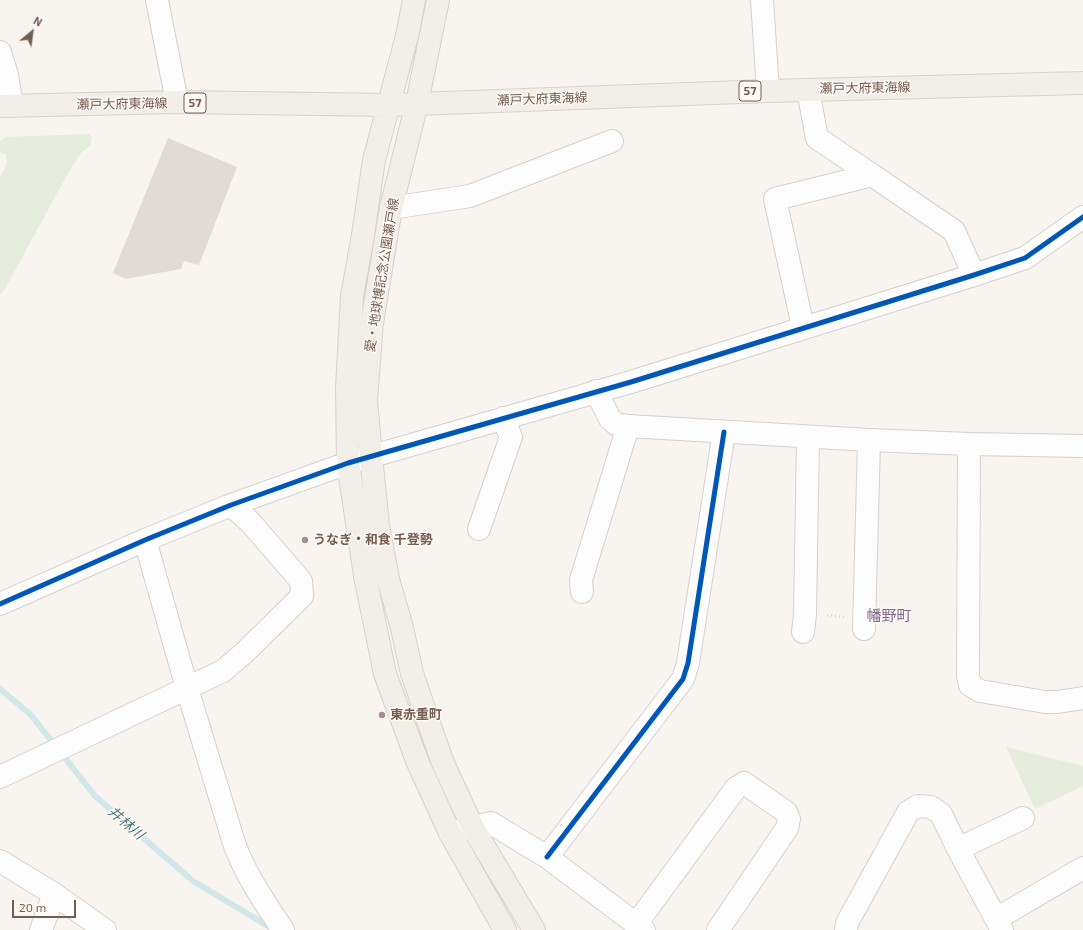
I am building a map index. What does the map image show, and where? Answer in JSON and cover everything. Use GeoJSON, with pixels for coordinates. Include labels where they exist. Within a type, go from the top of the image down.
{"type":"FeatureCollection","features":[{"type":"Feature","properties":{"kind":"main road","name":"愛・地球博記念公園瀬戸線"},"geometry":{"type":"LineString","coordinates":[[414,0],[407,36],[374,160],[352,296],[347,387],[348,463],[364,576],[385,674],[418,763],[450,833],[505,930]]}},
{"type":"Feature","properties":{"kind":"main road","name":"愛・地球博記念公園瀬戸線"},"geometry":{"type":"LineString","coordinates":[[438,0],[417,103],[391,208],[372,323],[366,400],[378,525],[388,579],[401,624],[412,673],[443,762],[473,828],[534,930]]}},
{"type":"Feature","properties":{"kind":"main road","name":"瀬戸大府東海線"},"geometry":{"type":"LineString","coordinates":[[6,106],[177,102],[389,104],[768,91],[1083,83]]}},
{"type":"Feature","properties":{"kind":"street"},"geometry":{"type":"LineString","coordinates":[[157,0],[177,102]]}},
{"type":"Feature","properties":{"kind":"street"},"geometry":{"type":"LineString","coordinates":[[762,0],[768,91]]}},
{"type":"Feature","properties":{"kind":"street"},"geometry":{"type":"LineString","coordinates":[[0,52],[7,75],[6,106]]}},
{"type":"Feature","properties":{"kind":"street"},"geometry":{"type":"LineString","coordinates":[[808,90],[817,138],[954,231],[974,275]]}},
{"type":"Feature","properties":{"kind":"street"},"geometry":{"type":"LineString","coordinates":[[391,208],[470,196],[612,141]]}},
{"type":"Feature","properties":{"kind":"street"},"geometry":{"type":"LineString","coordinates":[[804,327],[775,199],[872,175]]}},
{"type":"Feature","properties":{"kind":"street"},"geometry":{"type":"LineString","coordinates":[[0,604],[145,540],[231,505],[348,463],[631,382],[1024,258],[1083,216]]}},
{"type":"Feature","properties":{"kind":"street"},"geometry":{"type":"LineString","coordinates":[[596,391],[610,419],[616,424],[628,426],[869,440],[1083,446]]}},
{"type":"Feature","properties":{"kind":"street"},"geometry":{"type":"LineString","coordinates":[[479,529],[511,437],[503,418]]}},
{"type":"Feature","properties":{"kind":"street"},"geometry":{"type":"LineString","coordinates":[[582,592],[581,580],[628,426]]}},
{"type":"Feature","properties":{"kind":"street"},"geometry":{"type":"LineString","coordinates":[[547,857],[683,679],[688,663],[724,432]]}},
{"type":"Feature","properties":{"kind":"street"},"geometry":{"type":"LineString","coordinates":[[804,622],[808,437]]}},
{"type":"Feature","properties":{"kind":"street"},"geometry":{"type":"LineString","coordinates":[[865,624],[869,440]]}},
{"type":"Feature","properties":{"kind":"street"},"geometry":{"type":"LineString","coordinates":[[969,444],[968,676],[970,685],[980,691],[1045,702],[1057,702],[1083,698]]}},
{"type":"Feature","properties":{"kind":"street"},"geometry":{"type":"LineString","coordinates":[[0,777],[223,671],[302,596],[301,581],[251,523],[231,505]]}},
{"type":"Feature","properties":{"kind":"street"},"geometry":{"type":"LineString","coordinates":[[145,540],[187,688],[239,859],[283,930]]}},
{"type":"Feature","properties":{"kind":"street"},"geometry":{"type":"LineString","coordinates":[[450,833],[491,823],[547,857],[640,927],[736,788],[744,783],[786,812],[789,819],[787,828],[718,930]]}},
{"type":"Feature","properties":{"kind":"street"},"geometry":{"type":"LineString","coordinates":[[846,930],[847,923],[908,812],[918,806],[931,807],[941,814],[958,849],[999,924],[1083,868]]}},
{"type":"Feature","properties":{"kind":"street"},"geometry":{"type":"LineString","coordinates":[[958,849],[1023,818]]}},
{"type":"Feature","properties":{"kind":"street"},"geometry":{"type":"LineString","coordinates":[[0,861],[54,894],[105,930]]}},
{"type":"Feature","properties":{"kind":"street"},"geometry":{"type":"LineString","coordinates":[[41,930],[54,894]]}},
{"type":"Feature","properties":{"kind":"path"},"geometry":{"type":"LineString","coordinates":[[804,622],[865,624]]}},
{"type":"Feature","properties":{"kind":"green space"},"geometry":{"type":"Polygon","coordinates":[[[89,134],[92,137],[90,146],[80,154],[67,175],[6,287],[0,295],[0,177],[7,163],[6,155],[0,152],[0,142],[6,137],[89,134]]]}},
{"type":"Feature","properties":{"kind":"green space"},"geometry":{"type":"Polygon","coordinates":[[[1006,747],[1083,766],[1083,786],[1035,809],[1006,747]]]}},
{"type":"Feature","properties":{"kind":"building"},"geometry":{"type":"Polygon","coordinates":[[[168,138],[237,167],[199,265],[184,261],[181,269],[126,279],[113,273],[168,138]]]}},
{"type":"Feature","properties":{"kind":"waterway","name":"井林川"},"geometry":{"type":"LineString","coordinates":[[0,689],[31,715],[95,796],[193,881],[273,929]]}},
{"type":"Feature","properties":{"kind":"cycle path"},"geometry":{"type":"LineString","coordinates":[[0,604],[145,540],[231,505],[348,463],[631,382],[1025,258],[1083,217]]}},
{"type":"Feature","properties":{"kind":"cycle path"},"geometry":{"type":"LineString","coordinates":[[547,857],[683,679],[688,663],[724,432]]}},
{"type":"Feature","properties":{"kind":"place","name":"うなぎ・和食 千登勢"},"geometry":{"type":"Point","coordinates":[305,540]}},
{"type":"Feature","properties":{"kind":"place","name":"東赤重町"},"geometry":{"type":"Point","coordinates":[382,715]}},
{"type":"Feature","properties":{"kind":"district","name":"幡野町"},"geometry":{"type":"Point","coordinates":[889,616]}}]}
